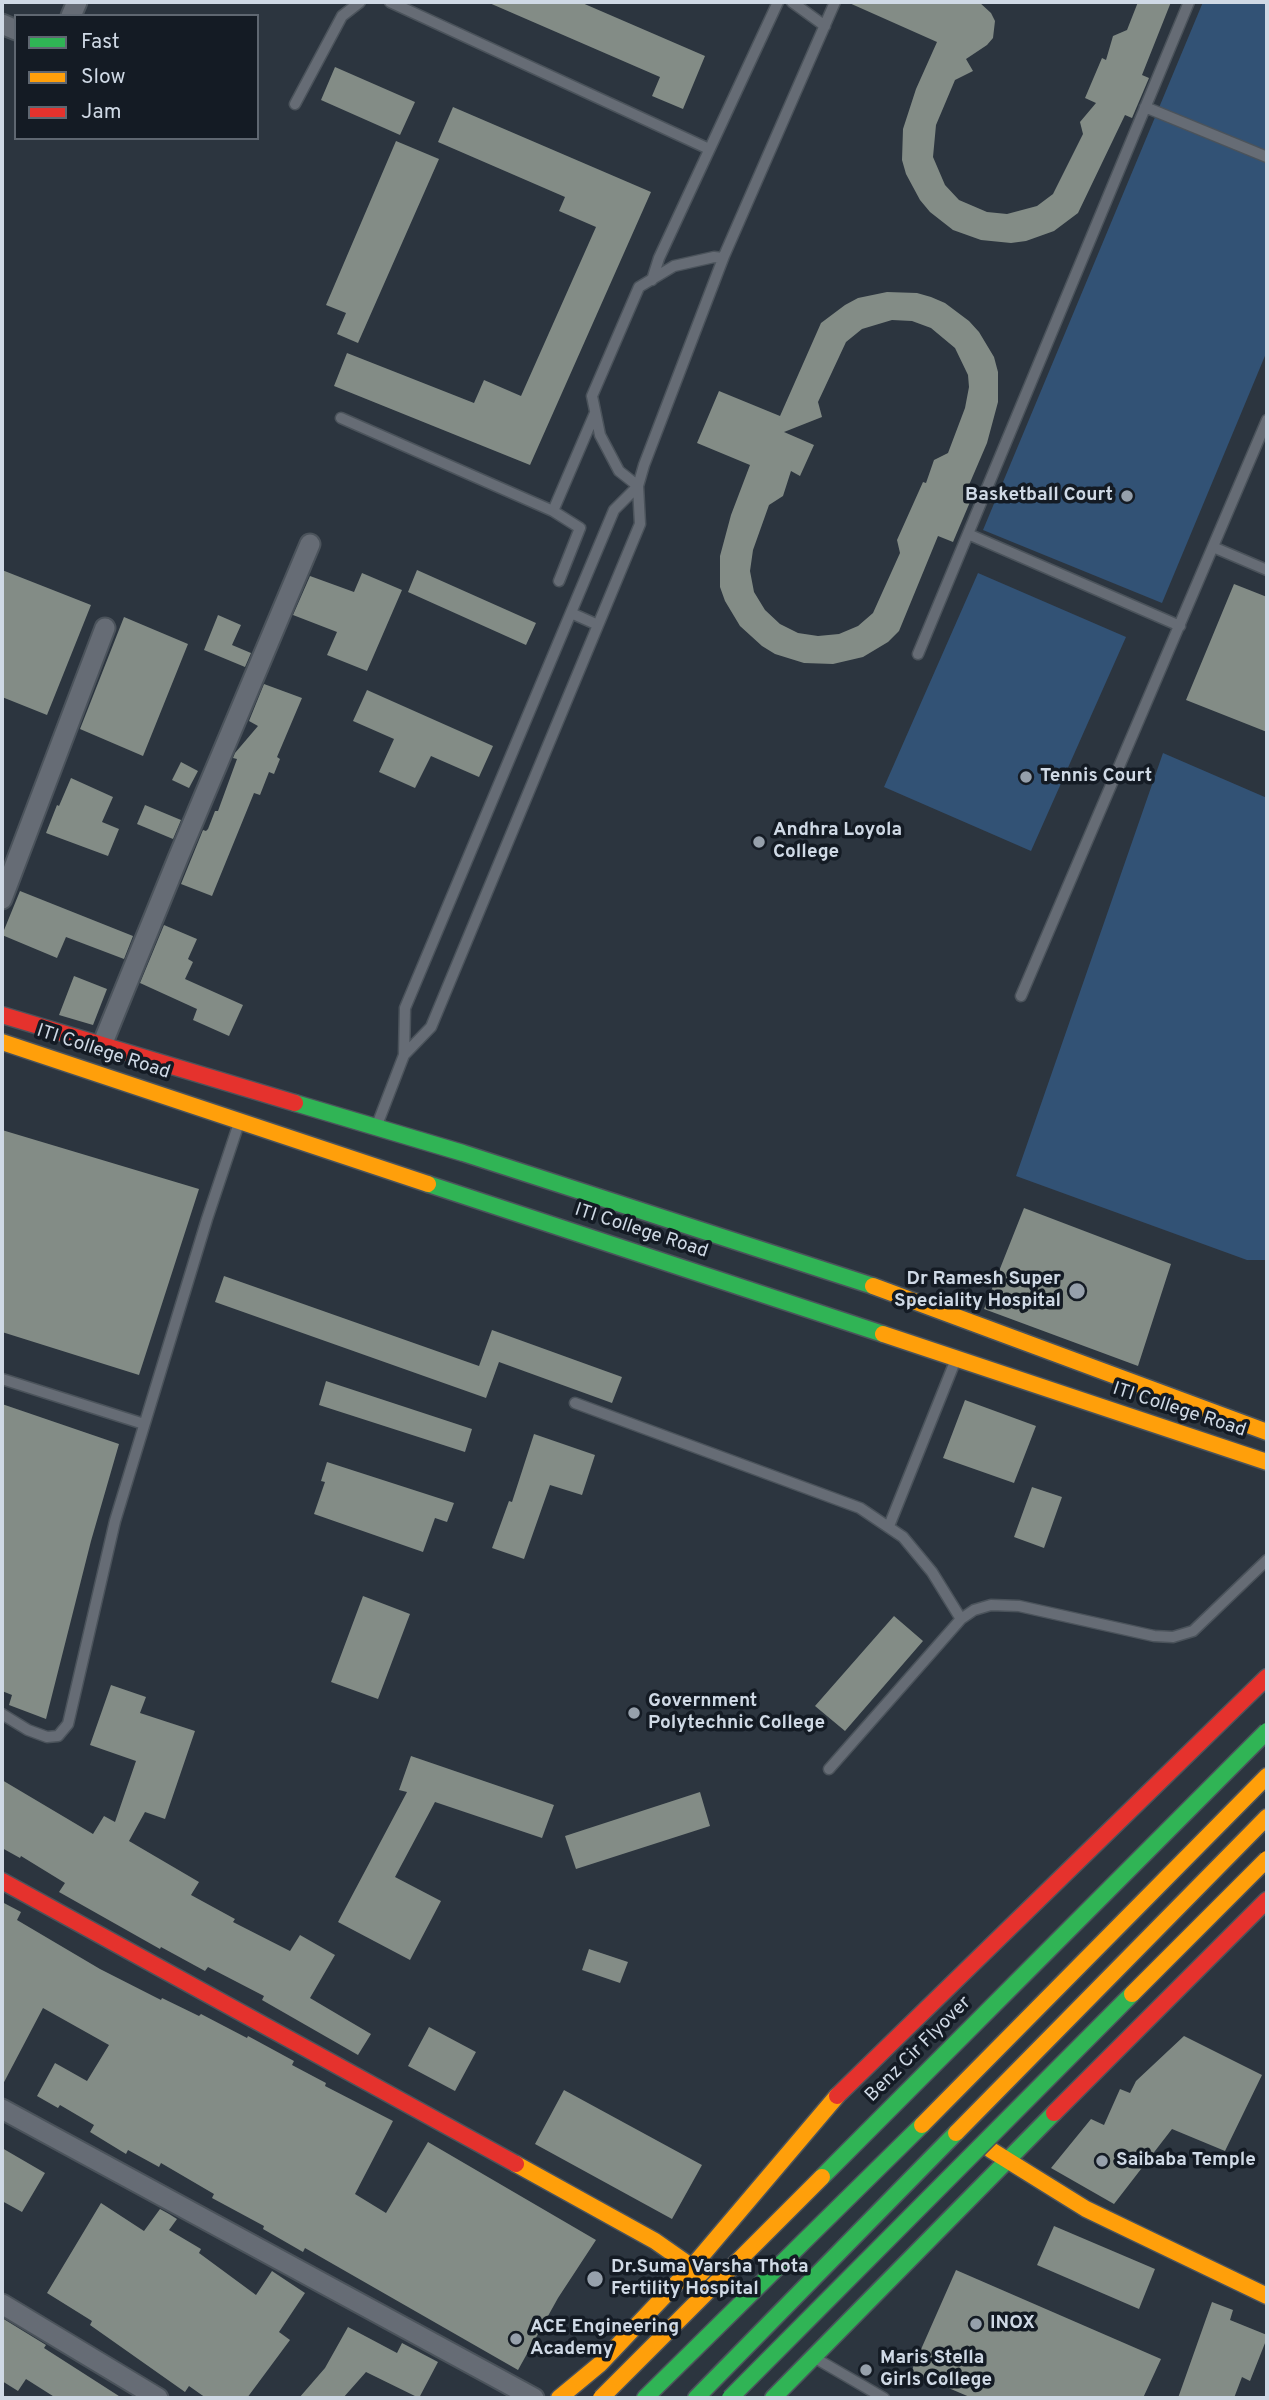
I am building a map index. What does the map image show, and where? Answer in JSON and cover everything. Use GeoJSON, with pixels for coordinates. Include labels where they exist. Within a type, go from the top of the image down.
{"type":"FeatureCollection","features":[{"type":"Feature","properties":{"kind":"street"},"geometry":{"type":"LineString","coordinates":[[102,1045],[310,544]]}},
{"type":"Feature","properties":{"kind":"street"},"geometry":{"type":"LineString","coordinates":[[2,899],[105,628]]}},
{"type":"Feature","properties":{"kind":"street","name":"ITI College Road"},"geometry":{"type":"LineString","coordinates":[[2,1015],[376,1127],[863,1282],[1267,1432]]}},
{"type":"Feature","properties":{"kind":"street","name":"ITI College Road"},"geometry":{"type":"LineString","coordinates":[[2,1042],[1267,1462]]}},
{"type":"Feature","properties":{"kind":"street"},"geometry":{"type":"LineString","coordinates":[[559,2398],[600,2364],[692,2267],[839,2093],[1267,1677]]}},
{"type":"Feature","properties":{"kind":"street","name":"Benz Cir Flyover"},"geometry":{"type":"LineString","coordinates":[[601,2398],[1267,1731]]}},
{"type":"Feature","properties":{"kind":"street"},"geometry":{"type":"LineString","coordinates":[[646,2398],[910,2138],[1267,1776]]}},
{"type":"Feature","properties":{"kind":"street"},"geometry":{"type":"LineString","coordinates":[[696,2398],[960,2132],[1267,1816]]}},
{"type":"Feature","properties":{"kind":"street"},"geometry":{"type":"LineString","coordinates":[[730,2398],[1267,1859]]}},
{"type":"Feature","properties":{"kind":"street"},"geometry":{"type":"LineString","coordinates":[[2,1881],[655,2241],[741,2302]]}},
{"type":"Feature","properties":{"kind":"street"},"geometry":{"type":"LineString","coordinates":[[773,2398],[1267,1900]]}},
{"type":"Feature","properties":{"kind":"street"},"geometry":{"type":"LineString","coordinates":[[2,2109],[534,2398]]}},
{"type":"Feature","properties":{"kind":"street"},"geometry":{"type":"LineString","coordinates":[[960,2132],[1086,2208],[1267,2296]]}},
{"type":"Feature","properties":{"kind":"street"},"geometry":{"type":"LineString","coordinates":[[2,2304],[158,2398]]}},
{"type":"Feature","properties":{"kind":"lane"},"geometry":{"type":"LineString","coordinates":[[295,104],[341,16],[360,2]]}},
{"type":"Feature","properties":{"kind":"lane"},"geometry":{"type":"LineString","coordinates":[[390,2],[709,149]]}},
{"type":"Feature","properties":{"kind":"lane"},"geometry":{"type":"LineString","coordinates":[[652,280],[659,258],[778,2]]}},
{"type":"Feature","properties":{"kind":"lane"},"geometry":{"type":"LineString","coordinates":[[792,2],[825,26]]}},
{"type":"Feature","properties":{"kind":"lane"},"geometry":{"type":"LineString","coordinates":[[404,1055],[431,1027],[640,524],[638,486],[644,464],[723,258],[835,2]]}},
{"type":"Feature","properties":{"kind":"lane"},"geometry":{"type":"LineString","coordinates":[[918,654],[1189,2]]}},
{"type":"Feature","properties":{"kind":"lane"},"geometry":{"type":"LineString","coordinates":[[1145,107],[1267,158]]}},
{"type":"Feature","properties":{"kind":"lane"},"geometry":{"type":"LineString","coordinates":[[638,486],[619,471],[600,435],[592,396],[639,288],[674,266],[714,257],[723,258]]}},
{"type":"Feature","properties":{"kind":"lane"},"geometry":{"type":"LineString","coordinates":[[553,511],[595,412]]}},
{"type":"Feature","properties":{"kind":"lane"},"geometry":{"type":"LineString","coordinates":[[341,418],[553,511],[580,528],[559,580]]}},
{"type":"Feature","properties":{"kind":"lane"},"geometry":{"type":"LineString","coordinates":[[1021,996],[1267,420]]}},
{"type":"Feature","properties":{"kind":"lane"},"geometry":{"type":"LineString","coordinates":[[376,1127],[404,1055],[405,1008],[614,510],[638,486]]}},
{"type":"Feature","properties":{"kind":"lane"},"geometry":{"type":"LineString","coordinates":[[968,534],[1180,626]]}},
{"type":"Feature","properties":{"kind":"lane"},"geometry":{"type":"LineString","coordinates":[[1213,547],[1267,570]]}},
{"type":"Feature","properties":{"kind":"lane"},"geometry":{"type":"LineString","coordinates":[[571,613],[598,625]]}},
{"type":"Feature","properties":{"kind":"lane"},"geometry":{"type":"LineString","coordinates":[[2,1714],[28,1730],[47,1737],[58,1736],[68,1724],[115,1521],[207,1219],[240,1121]]}},
{"type":"Feature","properties":{"kind":"lane"},"geometry":{"type":"LineString","coordinates":[[889,1526],[956,1359]]}},
{"type":"Feature","properties":{"kind":"lane"},"geometry":{"type":"LineString","coordinates":[[2,1379],[145,1423]]}},
{"type":"Feature","properties":{"kind":"lane"},"geometry":{"type":"LineString","coordinates":[[575,1403],[860,1508],[903,1536],[932,1572],[961,1619]]}},
{"type":"Feature","properties":{"kind":"lane"},"geometry":{"type":"LineString","coordinates":[[829,1769],[961,1619],[974,1610],[991,1605],[1019,1606],[1154,1636],[1173,1637],[1193,1631],[1267,1560]]}},
{"type":"Feature","properties":{"kind":"lane"},"geometry":{"type":"LineString","coordinates":[[770,2324],[814,2357],[884,2398]]}},
{"type":"Feature","properties":{"kind":"shaded area"},"geometry":{"type":"Polygon","coordinates":[[[1203,2],[1267,2],[1267,351],[1162,603],[983,530],[1203,2]]]}},
{"type":"Feature","properties":{"kind":"shaded area"},"geometry":{"type":"Polygon","coordinates":[[[978,573],[1126,637],[1031,851],[884,787],[978,573]]]}},
{"type":"Feature","properties":{"kind":"shaded area"},"geometry":{"type":"Polygon","coordinates":[[[1163,753],[1267,798],[1267,1260],[1247,1260],[1016,1176],[1163,753]]]}},
{"type":"Feature","properties":{"kind":"building"},"geometry":{"type":"Polygon","coordinates":[[[487,2],[580,2],[705,56],[683,109],[652,96],[660,77],[487,2]]]}},
{"type":"Feature","properties":{"kind":"building"},"geometry":{"type":"Polygon","coordinates":[[[847,2],[979,2],[991,13],[995,21],[993,38],[966,59],[973,71],[955,80],[936,125],[933,157],[945,185],[959,200],[987,212],[1007,214],[1037,206],[1053,194],[1083,134],[1080,122],[1096,103],[1085,98],[1102,58],[1106,60],[1113,36],[1127,30],[1138,2],[1171,2],[1142,75],[1149,78],[1132,118],[1125,115],[1078,213],[1054,231],[1026,241],[1011,243],[981,240],[953,230],[930,212],[906,174],[902,160],[903,129],[916,89],[937,42],[847,2]]]}},
{"type":"Feature","properties":{"kind":"building"},"geometry":{"type":"Polygon","coordinates":[[[335,67],[415,102],[400,135],[321,100],[335,67]]]}},
{"type":"Feature","properties":{"kind":"building"},"geometry":{"type":"Polygon","coordinates":[[[453,107],[651,192],[530,465],[334,386],[347,353],[474,403],[484,380],[521,396],[596,227],[559,211],[565,197],[438,142],[453,107]]]}},
{"type":"Feature","properties":{"kind":"building"},"geometry":{"type":"Polygon","coordinates":[[[396,141],[439,159],[358,343],[337,334],[346,313],[326,305],[396,141]]]}},
{"type":"Feature","properties":{"kind":"building"},"geometry":{"type":"Polygon","coordinates":[[[887,292],[917,293],[945,303],[979,332],[994,357],[998,372],[998,402],[987,443],[963,499],[970,502],[953,542],[938,536],[899,631],[888,642],[863,657],[833,664],[804,663],[775,654],[762,646],[740,626],[725,601],[720,587],[720,556],[731,515],[750,465],[697,443],[719,391],[780,416],[821,323],[858,298],[887,292]],[[892,320],[862,329],[846,342],[818,402],[822,417],[784,432],[814,445],[800,476],[791,471],[783,496],[769,505],[753,550],[750,571],[754,592],[765,610],[780,624],[798,633],[818,636],[839,634],[858,626],[873,613],[900,553],[897,540],[923,482],[926,483],[934,460],[948,453],[965,408],[968,375],[955,348],[931,328],[912,321],[892,320]]]}},
{"type":"Feature","properties":{"kind":"building"},"geometry":{"type":"Polygon","coordinates":[[[2,570],[91,605],[47,715],[2,697],[2,570]]]}},
{"type":"Feature","properties":{"kind":"building"},"geometry":{"type":"Polygon","coordinates":[[[417,570],[536,623],[526,645],[408,592],[417,570]]]}},
{"type":"Feature","properties":{"kind":"building"},"geometry":{"type":"Polygon","coordinates":[[[362,573],[402,590],[367,671],[327,655],[337,632],[293,615],[310,576],[354,592],[362,573]]]}},
{"type":"Feature","properties":{"kind":"building"},"geometry":{"type":"Polygon","coordinates":[[[1234,584],[1267,597],[1267,732],[1186,700],[1234,584]]]}},
{"type":"Feature","properties":{"kind":"building"},"geometry":{"type":"Polygon","coordinates":[[[218,615],[241,625],[232,645],[251,653],[245,667],[204,650],[218,615]]]}},
{"type":"Feature","properties":{"kind":"building"},"geometry":{"type":"Polygon","coordinates":[[[124,617],[188,644],[143,756],[80,729],[124,617]]]}},
{"type":"Feature","properties":{"kind":"building"},"geometry":{"type":"Polygon","coordinates":[[[264,684],[302,698],[277,757],[280,759],[274,774],[269,772],[260,795],[254,793],[212,896],[181,884],[203,830],[208,829],[215,811],[218,811],[237,759],[233,758],[235,753],[258,726],[249,721],[264,684]]]}},
{"type":"Feature","properties":{"kind":"building"},"geometry":{"type":"Polygon","coordinates":[[[367,690],[493,746],[479,777],[431,756],[415,788],[379,772],[394,739],[353,721],[367,690]]]}},
{"type":"Feature","properties":{"kind":"building"},"geometry":{"type":"Polygon","coordinates":[[[181,762],[198,771],[189,788],[172,780],[181,762]]]}},
{"type":"Feature","properties":{"kind":"building"},"geometry":{"type":"Polygon","coordinates":[[[71,778],[113,797],[102,822],[119,829],[108,856],[46,833],[71,778]]]}},
{"type":"Feature","properties":{"kind":"building"},"geometry":{"type":"Polygon","coordinates":[[[145,805],[181,820],[173,839],[137,824],[145,805]]]}},
{"type":"Feature","properties":{"kind":"building"},"geometry":{"type":"Polygon","coordinates":[[[20,891],[133,936],[124,959],[66,937],[57,958],[2,935],[20,891]]]}},
{"type":"Feature","properties":{"kind":"building"},"geometry":{"type":"Polygon","coordinates":[[[164,925],[197,939],[188,959],[193,962],[185,979],[243,1005],[229,1036],[193,1020],[197,1009],[140,983],[164,925]]]}},
{"type":"Feature","properties":{"kind":"building"},"geometry":{"type":"Polygon","coordinates":[[[74,976],[107,989],[93,1025],[59,1015],[74,976]]]}},
{"type":"Feature","properties":{"kind":"building"},"geometry":{"type":"Polygon","coordinates":[[[2,1130],[199,1189],[139,1375],[2,1332],[2,1130]]]}},
{"type":"Feature","properties":{"kind":"building","name":"Dr Ramesh Super Speciality Hospital"},"geometry":{"type":"Polygon","coordinates":[[[1024,1208],[1171,1264],[1138,1366],[984,1309],[1024,1208]]]}},
{"type":"Feature","properties":{"kind":"building"},"geometry":{"type":"Polygon","coordinates":[[[224,1276],[479,1366],[492,1330],[622,1377],[612,1403],[499,1362],[486,1398],[215,1302],[224,1276]]]}},
{"type":"Feature","properties":{"kind":"building"},"geometry":{"type":"Polygon","coordinates":[[[326,1381],[472,1429],[465,1452],[319,1405],[326,1381]]]}},
{"type":"Feature","properties":{"kind":"building"},"geometry":{"type":"Polygon","coordinates":[[[965,1400],[1036,1426],[1014,1483],[943,1458],[965,1400]]]}},
{"type":"Feature","properties":{"kind":"building"},"geometry":{"type":"Polygon","coordinates":[[[2,1404],[119,1444],[91,1541],[46,1719],[9,1705],[12,1695],[2,1691],[2,1404]]]}},
{"type":"Feature","properties":{"kind":"building"},"geometry":{"type":"Polygon","coordinates":[[[534,1434],[595,1455],[582,1495],[550,1485],[524,1559],[492,1548],[509,1501],[512,1502],[534,1434]]]}},
{"type":"Feature","properties":{"kind":"building"},"geometry":{"type":"Polygon","coordinates":[[[327,1462],[454,1503],[447,1522],[435,1518],[423,1552],[314,1514],[325,1482],[321,1481],[327,1462]]]}},
{"type":"Feature","properties":{"kind":"building"},"geometry":{"type":"Polygon","coordinates":[[[1032,1487],[1062,1497],[1044,1548],[1014,1537],[1032,1487]]]}},
{"type":"Feature","properties":{"kind":"building"},"geometry":{"type":"Polygon","coordinates":[[[363,1596],[410,1614],[378,1699],[331,1682],[363,1596]]]}},
{"type":"Feature","properties":{"kind":"building"},"geometry":{"type":"Polygon","coordinates":[[[894,1616],[923,1641],[845,1731],[815,1706],[894,1616]]]}},
{"type":"Feature","properties":{"kind":"building"},"geometry":{"type":"Polygon","coordinates":[[[111,1685],[146,1697],[140,1713],[195,1731],[165,1819],[145,1812],[129,1841],[199,1882],[191,1895],[235,1919],[233,1922],[290,1951],[300,1935],[335,1955],[310,1998],[371,2034],[358,2055],[262,2000],[264,1996],[208,1967],[205,1971],[161,1947],[160,1949],[59,1892],[65,1883],[21,1856],[20,1858],[2,1848],[2,1780],[93,1834],[104,1816],[115,1822],[136,1761],[90,1745],[111,1685]]]}},
{"type":"Feature","properties":{"kind":"building"},"geometry":{"type":"Polygon","coordinates":[[[411,1756],[554,1805],[542,1838],[435,1802],[395,1877],[441,1901],[410,1960],[338,1922],[407,1792],[399,1790],[411,1756]]]}},
{"type":"Feature","properties":{"kind":"building"},"geometry":{"type":"Polygon","coordinates":[[[700,1792],[710,1826],[576,1869],[565,1836],[700,1792]]]}},
{"type":"Feature","properties":{"kind":"building"},"geometry":{"type":"Polygon","coordinates":[[[2,1902],[21,1912],[17,1920],[100,1969],[161,2000],[162,1998],[199,2016],[201,2014],[247,2038],[248,2036],[294,2061],[292,2065],[326,2083],[325,2086],[393,2121],[355,2194],[386,2213],[428,2142],[596,2240],[558,2298],[518,2370],[305,2248],[303,2252],[263,2229],[264,2226],[212,2198],[214,2194],[161,2163],[159,2167],[128,2150],[126,2154],[90,2132],[94,2125],[60,2105],[58,2108],[37,2096],[55,2063],[87,2081],[109,2045],[43,2008],[2,2086],[2,1902]]]}},
{"type":"Feature","properties":{"kind":"building"},"geometry":{"type":"Polygon","coordinates":[[[589,1949],[628,1962],[620,1983],[582,1970],[589,1949]]]}},
{"type":"Feature","properties":{"kind":"building"},"geometry":{"type":"Polygon","coordinates":[[[429,2027],[476,2052],[455,2091],[408,2066],[429,2027]]]}},
{"type":"Feature","properties":{"kind":"building"},"geometry":{"type":"Polygon","coordinates":[[[1184,2036],[1262,2075],[1225,2151],[1172,2129],[1114,2204],[1051,2168],[1091,2119],[1104,2125],[1120,2089],[1130,2093],[1136,2081],[1184,2036]]]}},
{"type":"Feature","properties":{"kind":"building"},"geometry":{"type":"Polygon","coordinates":[[[564,2090],[702,2165],[672,2219],[535,2144],[564,2090]]]}},
{"type":"Feature","properties":{"kind":"building"},"geometry":{"type":"Polygon","coordinates":[[[2,2148],[45,2173],[22,2212],[2,2201],[2,2148]]]}},
{"type":"Feature","properties":{"kind":"building"},"geometry":{"type":"Polygon","coordinates":[[[101,2203],[144,2231],[160,2209],[169,2214],[177,2219],[169,2230],[201,2249],[199,2253],[256,2295],[272,2271],[305,2293],[279,2332],[290,2340],[247,2398],[206,2398],[189,2386],[185,2392],[90,2325],[92,2321],[47,2293],[101,2203]]]}},
{"type":"Feature","properties":{"kind":"building"},"geometry":{"type":"Polygon","coordinates":[[[1054,2226],[1155,2269],[1139,2309],[1037,2265],[1054,2226]]]}},
{"type":"Feature","properties":{"kind":"building"},"geometry":{"type":"Polygon","coordinates":[[[956,2270],[1161,2359],[1143,2398],[972,2398],[911,2372],[956,2270]]]}},
{"type":"Feature","properties":{"kind":"building"},"geometry":{"type":"Polygon","coordinates":[[[1212,2302],[1233,2310],[1230,2320],[1267,2335],[1267,2338],[1250,2381],[1242,2377],[1234,2398],[1178,2398],[1212,2302]]]}},
{"type":"Feature","properties":{"kind":"building"},"geometry":{"type":"Polygon","coordinates":[[[2,2318],[122,2398],[56,2398],[26,2379],[18,2391],[2,2381],[2,2318]]]}},
{"type":"Feature","properties":{"kind":"building"},"geometry":{"type":"Polygon","coordinates":[[[348,2327],[397,2353],[402,2343],[438,2362],[419,2398],[366,2372],[343,2398],[299,2398],[325,2368],[348,2327]]]}},
{"type":"Feature","properties":{"kind":"traffic: fast"},"geometry":{"type":"LineString","coordinates":[[295,1103],[463,1153],[873,1286]]}},
{"type":"Feature","properties":{"kind":"traffic: fast"},"geometry":{"type":"LineString","coordinates":[[428,1184],[883,1334]]}},
{"type":"Feature","properties":{"kind":"traffic: fast"},"geometry":{"type":"LineString","coordinates":[[822,2177],[1267,1731]]}},
{"type":"Feature","properties":{"kind":"traffic: fast"},"geometry":{"type":"LineString","coordinates":[[730,2398],[1132,1994]]}},
{"type":"Feature","properties":{"kind":"traffic: fast"},"geometry":{"type":"LineString","coordinates":[[773,2398],[1054,2113]]}},
{"type":"Feature","properties":{"kind":"traffic: fast"},"geometry":{"type":"LineString","coordinates":[[645,2398],[922,2125]]}},
{"type":"Feature","properties":{"kind":"traffic: fast"},"geometry":{"type":"LineString","coordinates":[[696,2398],[956,2133]]}},
{"type":"Feature","properties":{"kind":"traffic: slow"},"geometry":{"type":"LineString","coordinates":[[2,1042],[428,1184]]}},
{"type":"Feature","properties":{"kind":"traffic: slow"},"geometry":{"type":"LineString","coordinates":[[873,1286],[1267,1432]]}},
{"type":"Feature","properties":{"kind":"traffic: slow"},"geometry":{"type":"LineString","coordinates":[[883,1334],[1267,1462]]}},
{"type":"Feature","properties":{"kind":"traffic: slow"},"geometry":{"type":"LineString","coordinates":[[922,2125],[1267,1776]]}},
{"type":"Feature","properties":{"kind":"traffic: slow"},"geometry":{"type":"LineString","coordinates":[[956,2133],[1267,1817]]}},
{"type":"Feature","properties":{"kind":"traffic: slow"},"geometry":{"type":"LineString","coordinates":[[1132,1994],[1267,1859]]}},
{"type":"Feature","properties":{"kind":"traffic: slow"},"geometry":{"type":"LineString","coordinates":[[559,2398],[600,2364],[692,2267],[837,2096]]}},
{"type":"Feature","properties":{"kind":"traffic: slow"},"geometry":{"type":"LineString","coordinates":[[991,2150],[1086,2209],[1267,2296]]}},
{"type":"Feature","properties":{"kind":"traffic: slow"},"geometry":{"type":"LineString","coordinates":[[516,2164],[655,2241],[705,2276]]}},
{"type":"Feature","properties":{"kind":"traffic: slow"},"geometry":{"type":"LineString","coordinates":[[601,2398],[822,2177]]}},
{"type":"Feature","properties":{"kind":"traffic: jam"},"geometry":{"type":"LineString","coordinates":[[2,1015],[295,1103]]}},
{"type":"Feature","properties":{"kind":"traffic: jam"},"geometry":{"type":"LineString","coordinates":[[837,2096],[1267,1677]]}},
{"type":"Feature","properties":{"kind":"traffic: jam"},"geometry":{"type":"LineString","coordinates":[[2,1881],[516,2164]]}},
{"type":"Feature","properties":{"kind":"traffic: jam"},"geometry":{"type":"LineString","coordinates":[[1054,2113],[1267,1900]]}},
{"type":"Feature","properties":{"kind":"place","name":"Basketball Court"},"geometry":{"type":"Point","coordinates":[1127,496]}},
{"type":"Feature","properties":{"kind":"place","name":"Tennis Court"},"geometry":{"type":"Point","coordinates":[1026,777]}},
{"type":"Feature","properties":{"kind":"place","name":"Andhra Loyola College"},"geometry":{"type":"Point","coordinates":[759,842]}},
{"type":"Feature","properties":{"kind":"place","name":"Dr Ramesh Super Speciality Hospital"},"geometry":{"type":"Point","coordinates":[1077,1291]}},
{"type":"Feature","properties":{"kind":"place","name":"Government Polytechnic College"},"geometry":{"type":"Point","coordinates":[634,1713]}},
{"type":"Feature","properties":{"kind":"place","name":"Saibaba Temple"},"geometry":{"type":"Point","coordinates":[1102,2161]}},
{"type":"Feature","properties":{"kind":"place","name":"Dr.Suma Varsha Thota Fertility Hospital"},"geometry":{"type":"Point","coordinates":[595,2279]}},
{"type":"Feature","properties":{"kind":"place","name":"INOX"},"geometry":{"type":"Point","coordinates":[976,2324]}},
{"type":"Feature","properties":{"kind":"place","name":"ACE Engineering Academy"},"geometry":{"type":"Point","coordinates":[516,2339]}},
{"type":"Feature","properties":{"kind":"place","name":"Maris Stella Girls College"},"geometry":{"type":"Point","coordinates":[866,2370]}}]}
